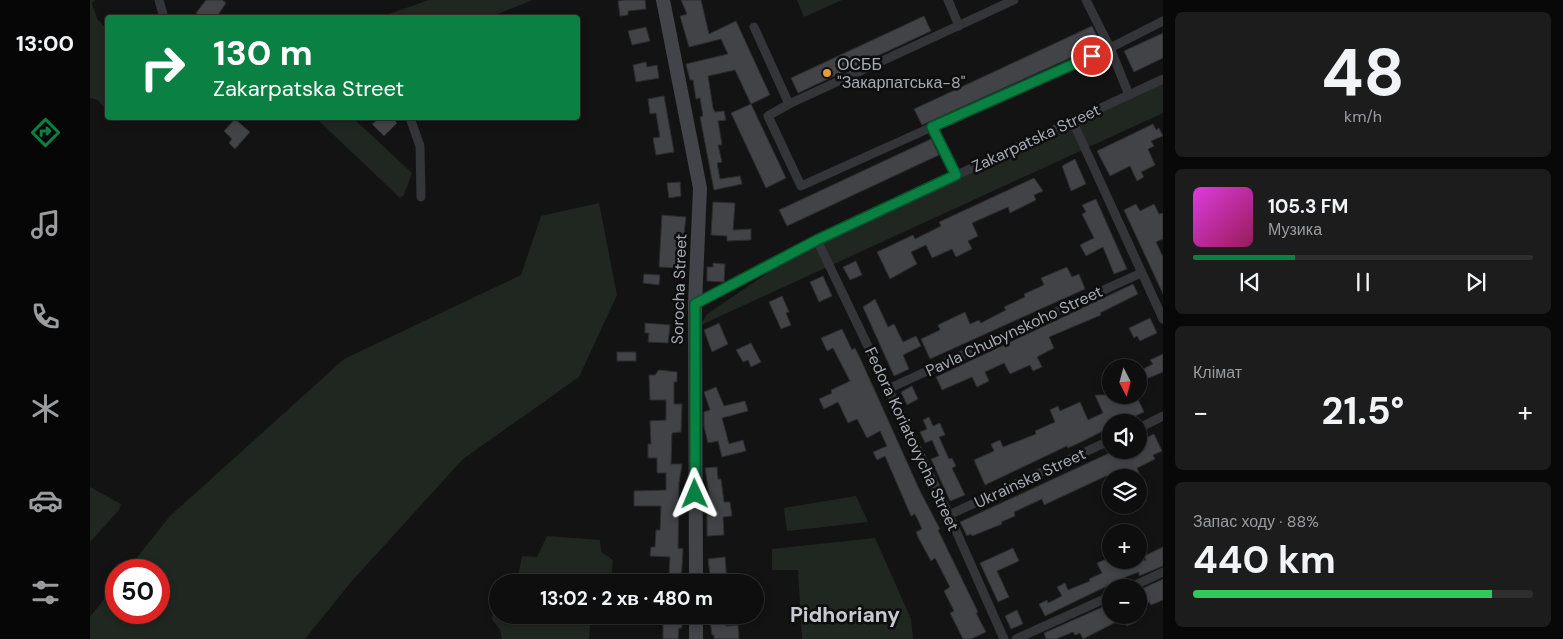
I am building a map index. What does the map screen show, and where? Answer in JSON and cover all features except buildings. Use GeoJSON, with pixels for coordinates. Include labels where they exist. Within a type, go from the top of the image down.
{"type":"FeatureCollection","features":[{"type":"Feature","properties":{"kind":"main road","name":"Sorocha Street"},"geometry":{"type":"LineString","coordinates":[[663,0],[700,188],[695,304],[696,574]]}},
{"type":"Feature","properties":{"kind":"main road"},"geometry":{"type":"LineString","coordinates":[[696,624],[696,639]]}},
{"type":"Feature","properties":{"kind":"street"},"geometry":{"type":"LineString","coordinates":[[159,0],[163,15]]}},
{"type":"Feature","properties":{"kind":"street"},"geometry":{"type":"LineString","coordinates":[[948,0],[960,26]]}},
{"type":"Feature","properties":{"kind":"street"},"geometry":{"type":"LineString","coordinates":[[1014,0],[789,104],[768,116],[801,186],[1110,48],[1163,21]]}},
{"type":"Feature","properties":{"kind":"street"},"geometry":{"type":"LineString","coordinates":[[1086,0],[1110,48],[1129,95]]}},
{"type":"Feature","properties":{"kind":"street"},"geometry":{"type":"LineString","coordinates":[[754,27],[789,104]]}},
{"type":"Feature","properties":{"kind":"street","name":"Zakarpatska Street"},"geometry":{"type":"LineString","coordinates":[[695,304],[817,240],[1163,78]]}},
{"type":"Feature","properties":{"kind":"street"},"geometry":{"type":"LineString","coordinates":[[411,120],[420,146],[421,197]]}},
{"type":"Feature","properties":{"kind":"street"},"geometry":{"type":"LineString","coordinates":[[1072,120],[1163,319]]}},
{"type":"Feature","properties":{"kind":"street"},"geometry":{"type":"LineString","coordinates":[[932,127],[956,175]]}},
{"type":"Feature","properties":{"kind":"street","name":"Fedora Koriatovycha Street"},"geometry":{"type":"LineString","coordinates":[[817,240],[1004,639]]}},
{"type":"Feature","properties":{"kind":"street","name":"Pavla Chubynskoho Street"},"geometry":{"type":"LineString","coordinates":[[888,389],[1141,273]]}},
{"type":"Feature","properties":{"kind":"street"},"geometry":{"type":"LineString","coordinates":[[1147,424],[1163,416]]}},
{"type":"Feature","properties":{"kind":"street","name":"Ukrainska Street"},"geometry":{"type":"LineString","coordinates":[[948,516],[1102,444]]}},
{"type":"Feature","properties":{"kind":"street"},"geometry":{"type":"LineString","coordinates":[[1147,580],[1163,572]]}},
{"type":"Feature","properties":{"kind":"street"},"geometry":{"type":"LineString","coordinates":[[1016,639],[1102,600]]}},
{"type":"Feature","properties":{"kind":"shaded area"},"geometry":{"type":"Polygon","coordinates":[[[90,0],[95,0],[92,3],[97,19],[105,27],[105,109],[98,100],[90,98],[90,0]]]}},
{"type":"Feature","properties":{"kind":"shaded area"},"geometry":{"type":"Polygon","coordinates":[[[429,0],[533,0],[495,15],[386,15],[429,0]]]}},
{"type":"Feature","properties":{"kind":"shaded area"},"geometry":{"type":"Polygon","coordinates":[[[797,0],[842,0],[804,17],[797,0]]]}},
{"type":"Feature","properties":{"kind":"shaded area"},"geometry":{"type":"Polygon","coordinates":[[[1163,82],[1163,113],[701,325],[707,314],[790,258],[1163,82]]]}},
{"type":"Feature","properties":{"kind":"shaded area"},"geometry":{"type":"Polygon","coordinates":[[[318,120],[355,120],[412,173],[404,195],[400,198],[318,120]]]}},
{"type":"Feature","properties":{"kind":"shaded area"},"geometry":{"type":"Polygon","coordinates":[[[599,203],[617,295],[579,377],[463,459],[351,582],[305,639],[90,639],[90,617],[105,598],[105,624],[170,624],[170,559],[136,559],[170,516],[344,359],[521,275],[541,216],[599,203]]]}},
{"type":"Feature","properties":{"kind":"shaded area"},"geometry":{"type":"Polygon","coordinates":[[[90,487],[121,504],[119,510],[90,542],[90,487]]]}},
{"type":"Feature","properties":{"kind":"shaded area"},"geometry":{"type":"Polygon","coordinates":[[[856,496],[868,522],[787,531],[784,508],[856,496]]]}},
{"type":"Feature","properties":{"kind":"shaded area"},"geometry":{"type":"Polygon","coordinates":[[[547,536],[600,540],[601,552],[613,560],[612,574],[519,574],[522,556],[537,557],[547,536]]]}},
{"type":"Feature","properties":{"kind":"shaded area"},"geometry":{"type":"Polygon","coordinates":[[[875,538],[911,619],[913,639],[802,639],[798,570],[772,570],[772,549],[875,538]]]}},
{"type":"Feature","properties":{"kind":"shaded area"},"geometry":{"type":"Polygon","coordinates":[[[496,624],[590,624],[589,639],[502,639],[500,630],[496,624]]]}},
{"type":"Feature","properties":{"kind":"place","name":"ОСББ \"Закарпатська-8\""},"geometry":{"type":"Point","coordinates":[827,73]}},
{"type":"Feature","properties":{"kind":"district","name":"Pidhoriany"},"geometry":{"type":"Point","coordinates":[845,615]}},
{"type":"Feature","properties":{"kind":"route"},"geometry":{"type":"LineString","coordinates":[[695,494],[695,304],[817,240],[956,175],[932,127],[1092,56]]}}]}
